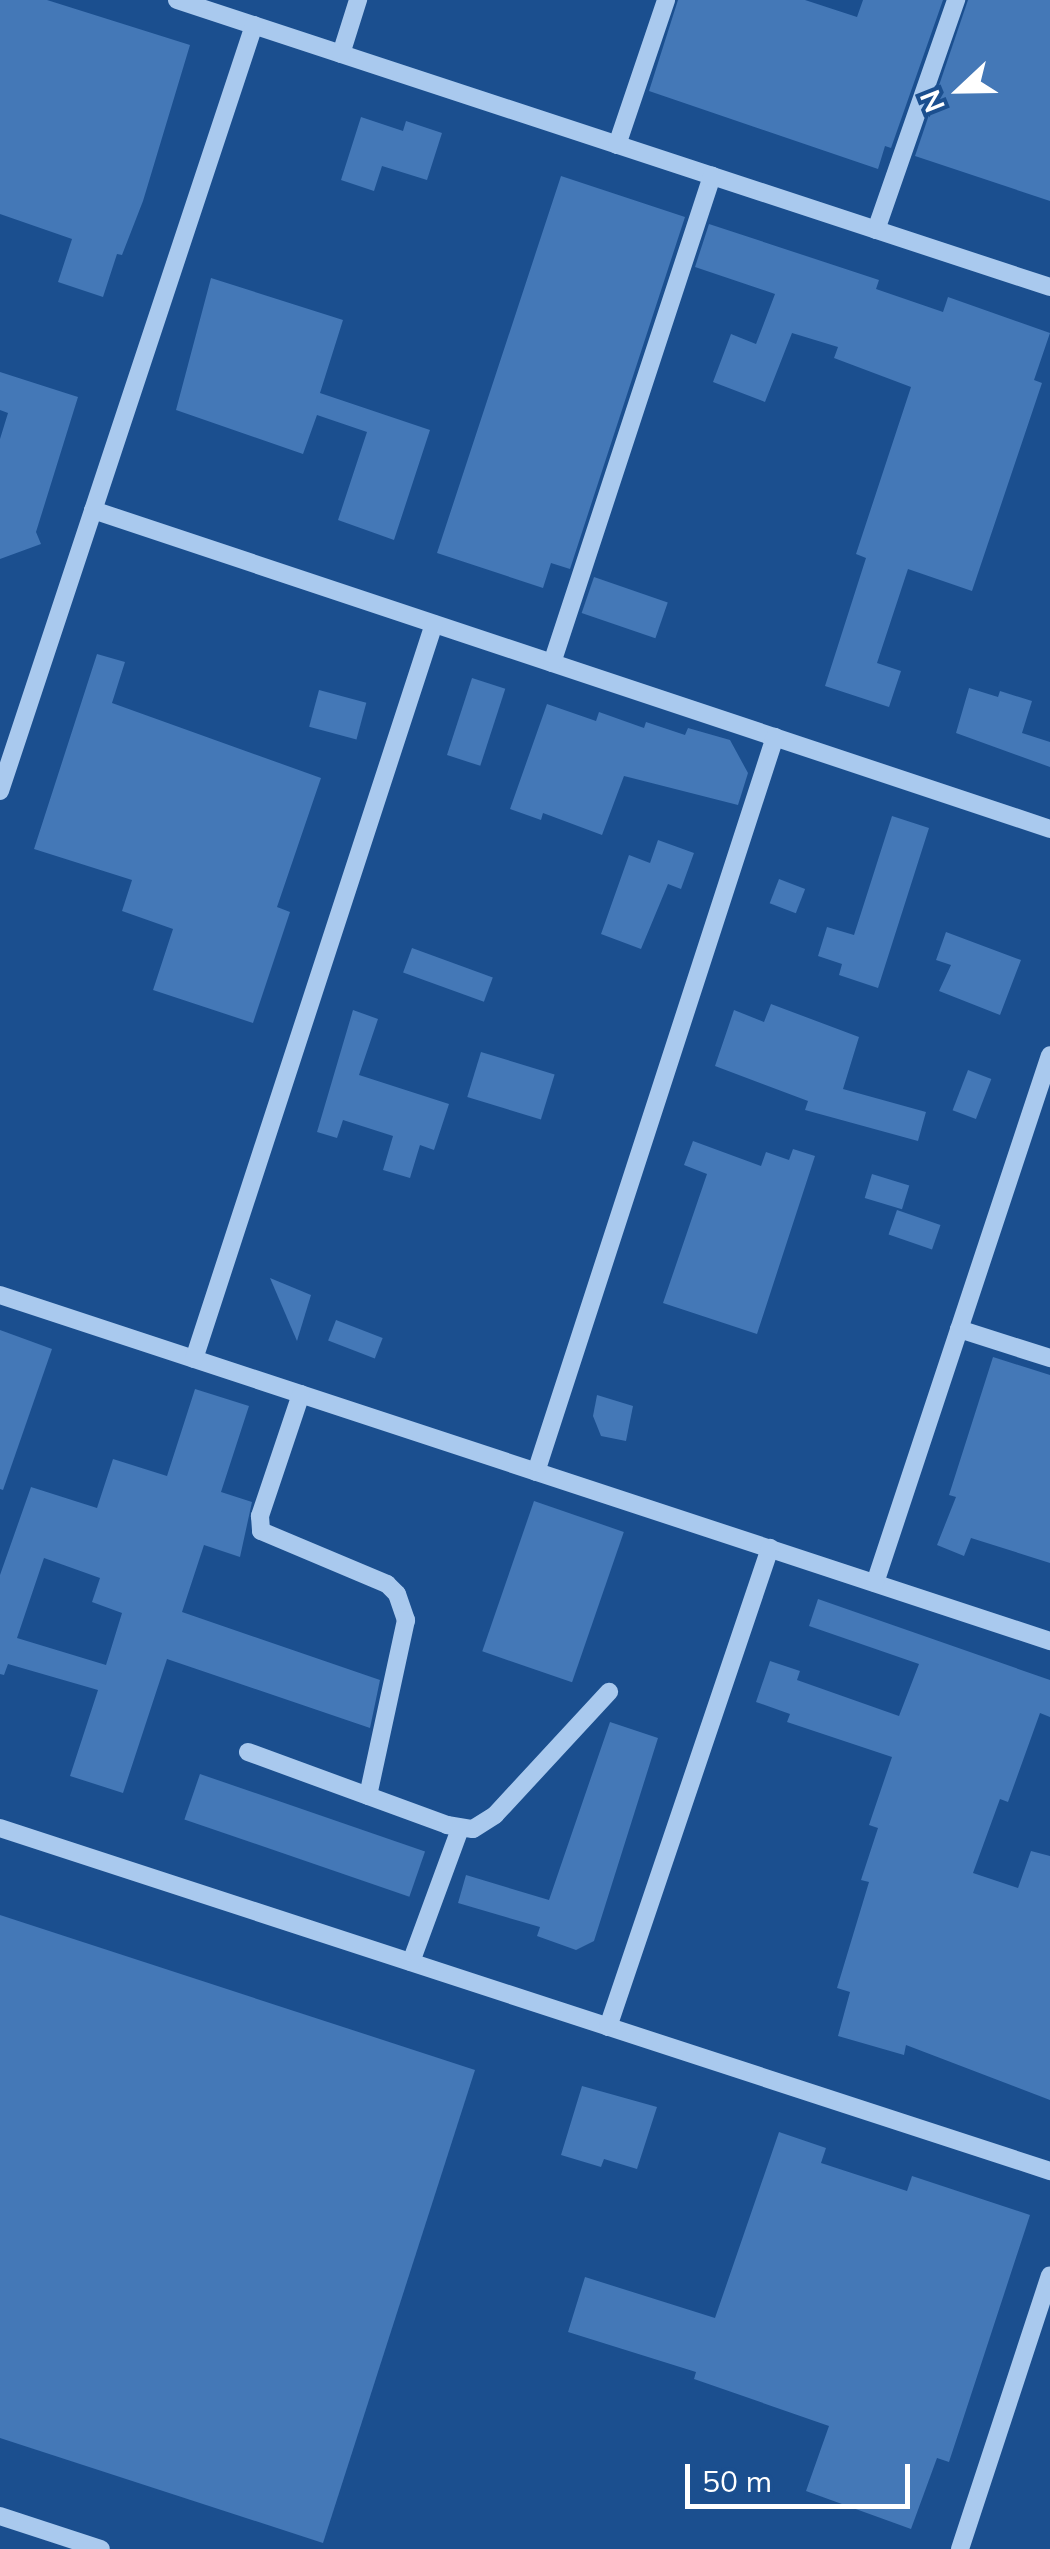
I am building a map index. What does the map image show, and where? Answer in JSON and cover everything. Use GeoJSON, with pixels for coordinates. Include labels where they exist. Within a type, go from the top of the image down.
{"type":"FeatureCollection","features":[{"type":"Feature","properties":{"kind":"street"},"geometry":{"type":"LineString","coordinates":[[177,0],[1050,287]]}},
{"type":"Feature","properties":{"kind":"street"},"geometry":{"type":"LineString","coordinates":[[341,54],[358,0]]}},
{"type":"Feature","properties":{"kind":"street"},"geometry":{"type":"LineString","coordinates":[[617,145],[666,0]]}},
{"type":"Feature","properties":{"kind":"street"},"geometry":{"type":"LineString","coordinates":[[876,230],[956,0]]}},
{"type":"Feature","properties":{"kind":"street"},"geometry":{"type":"LineString","coordinates":[[0,791],[254,25]]}},
{"type":"Feature","properties":{"kind":"street"},"geometry":{"type":"LineString","coordinates":[[552,663],[712,176]]}},
{"type":"Feature","properties":{"kind":"street"},"geometry":{"type":"LineString","coordinates":[[93,510],[1050,829]]}},
{"type":"Feature","properties":{"kind":"street"},"geometry":{"type":"LineString","coordinates":[[194,1358],[434,624]]}},
{"type":"Feature","properties":{"kind":"street"},"geometry":{"type":"LineString","coordinates":[[536,1472],[775,737]]}},
{"type":"Feature","properties":{"kind":"street"},"geometry":{"type":"LineString","coordinates":[[875,1583],[1050,1055]]}},
{"type":"Feature","properties":{"kind":"street"},"geometry":{"type":"LineString","coordinates":[[0,1294],[1050,1641]]}},
{"type":"Feature","properties":{"kind":"street"},"geometry":{"type":"LineString","coordinates":[[959,1329],[1050,1358]]}},
{"type":"Feature","properties":{"kind":"street"},"geometry":{"type":"LineString","coordinates":[[301,1394],[260,1516],[261,1531],[387,1584],[404,1606],[406,1620],[368,1796]]}},
{"type":"Feature","properties":{"kind":"street"},"geometry":{"type":"LineString","coordinates":[[608,2027],[770,1548]]}},
{"type":"Feature","properties":{"kind":"street"},"geometry":{"type":"LineString","coordinates":[[248,1752],[460,1828],[473,1829],[495,1815],[610,1692]]}},
{"type":"Feature","properties":{"kind":"street"},"geometry":{"type":"LineString","coordinates":[[0,1828],[1050,2172]]}},
{"type":"Feature","properties":{"kind":"street"},"geometry":{"type":"LineString","coordinates":[[411,1962],[460,1828]]}},
{"type":"Feature","properties":{"kind":"street"},"geometry":{"type":"LineString","coordinates":[[960,2549],[1050,2274]]}},
{"type":"Feature","properties":{"kind":"street"},"geometry":{"type":"LineString","coordinates":[[0,2516],[100,2549]]}},
{"type":"Feature","properties":{"kind":"building"},"geometry":{"type":"Polygon","coordinates":[[[0,0],[47,0],[190,45],[143,201],[122,255],[117,254],[103,297],[58,282],[72,239],[0,214],[0,0]]]}},
{"type":"Feature","properties":{"kind":"building"},"geometry":{"type":"Polygon","coordinates":[[[678,0],[805,0],[857,17],[863,0],[943,0],[891,148],[885,146],[878,169],[649,91],[678,0]]]}},
{"type":"Feature","properties":{"kind":"building"},"geometry":{"type":"Polygon","coordinates":[[[968,0],[1050,0],[1050,201],[915,156],[968,0]]]}},
{"type":"Feature","properties":{"kind":"building"},"geometry":{"type":"Polygon","coordinates":[[[361,117],[403,131],[406,121],[442,133],[427,180],[382,166],[374,191],[341,180],[361,117]]]}},
{"type":"Feature","properties":{"kind":"building"},"geometry":{"type":"Polygon","coordinates":[[[561,176],[685,217],[570,569],[551,563],[543,588],[437,553],[561,176]]]}},
{"type":"Feature","properties":{"kind":"building"},"geometry":{"type":"Polygon","coordinates":[[[709,224],[879,280],[876,289],[943,312],[948,297],[1050,333],[1034,380],[1042,383],[972,591],[908,569],[877,663],[901,671],[889,707],[825,686],[866,558],[856,554],[911,387],[834,358],[838,347],[792,333],[765,402],[713,382],[731,334],[756,344],[775,294],[695,267],[709,224]]]}},
{"type":"Feature","properties":{"kind":"building"},"geometry":{"type":"Polygon","coordinates":[[[211,278],[343,320],[320,393],[430,430],[394,540],[338,520],[367,432],[317,415],[303,454],[176,410],[211,278]]]}},
{"type":"Feature","properties":{"kind":"building"},"geometry":{"type":"Polygon","coordinates":[[[0,372],[78,397],[36,532],[41,544],[0,559],[0,439],[8,413],[0,410],[0,372]]]}},
{"type":"Feature","properties":{"kind":"building"},"geometry":{"type":"Polygon","coordinates":[[[594,577],[668,602],[655,638],[582,613],[594,577]]]}},
{"type":"Feature","properties":{"kind":"building"},"geometry":{"type":"Polygon","coordinates":[[[97,654],[125,662],[112,703],[321,778],[277,907],[290,912],[253,1023],[153,990],[173,929],[122,911],[132,880],[34,849],[97,654]]]}},
{"type":"Feature","properties":{"kind":"building"},"geometry":{"type":"Polygon","coordinates":[[[472,678],[505,689],[480,766],[447,755],[472,678]]]}},
{"type":"Feature","properties":{"kind":"building"},"geometry":{"type":"Polygon","coordinates":[[[969,688],[998,697],[1000,691],[1032,701],[1022,733],[1050,742],[1050,767],[956,733],[969,688]]]}},
{"type":"Feature","properties":{"kind":"building"},"geometry":{"type":"Polygon","coordinates":[[[319,690],[366,703],[356,739],[309,727],[319,690]]]}},
{"type":"Feature","properties":{"kind":"building"},"geometry":{"type":"Polygon","coordinates":[[[547,704],[596,721],[599,712],[644,728],[646,722],[685,735],[688,728],[730,740],[748,773],[738,805],[624,776],[602,835],[543,813],[541,820],[510,809],[547,704]]]}},
{"type":"Feature","properties":{"kind":"building"},"geometry":{"type":"Polygon","coordinates":[[[892,816],[929,828],[878,988],[839,975],[842,964],[818,956],[827,927],[854,935],[892,816]]]}},
{"type":"Feature","properties":{"kind":"building"},"geometry":{"type":"Polygon","coordinates":[[[658,840],[694,853],[681,889],[668,884],[641,949],[601,934],[629,855],[650,863],[658,840]]]}},
{"type":"Feature","properties":{"kind":"building"},"geometry":{"type":"Polygon","coordinates":[[[779,879],[805,889],[796,913],[770,903],[779,879]]]}},
{"type":"Feature","properties":{"kind":"building"},"geometry":{"type":"Polygon","coordinates":[[[946,932],[1021,960],[1000,1015],[939,991],[951,965],[936,960],[946,932]]]}},
{"type":"Feature","properties":{"kind":"building"},"geometry":{"type":"Polygon","coordinates":[[[412,948],[493,977],[484,1002],[403,972],[412,948]]]}},
{"type":"Feature","properties":{"kind":"building"},"geometry":{"type":"Polygon","coordinates":[[[771,1004],[859,1037],[843,1089],[926,1112],[918,1141],[805,1110],[808,1101],[715,1066],[734,1010],[764,1022],[771,1004]]]}},
{"type":"Feature","properties":{"kind":"building"},"geometry":{"type":"Polygon","coordinates":[[[353,1010],[378,1019],[359,1075],[449,1104],[434,1150],[420,1145],[410,1178],[383,1170],[393,1136],[343,1120],[337,1138],[317,1132],[353,1010]]]}},
{"type":"Feature","properties":{"kind":"building"},"geometry":{"type":"Polygon","coordinates":[[[481,1052],[555,1075],[541,1119],[467,1097],[481,1052]]]}},
{"type":"Feature","properties":{"kind":"building"},"geometry":{"type":"Polygon","coordinates":[[[968,1070],[991,1079],[976,1119],[953,1110],[968,1070]]]}},
{"type":"Feature","properties":{"kind":"building"},"geometry":{"type":"Polygon","coordinates":[[[693,1141],[761,1166],[766,1152],[789,1160],[793,1149],[815,1156],[757,1334],[663,1303],[707,1174],[684,1165],[693,1141]]]}},
{"type":"Feature","properties":{"kind":"building"},"geometry":{"type":"Polygon","coordinates":[[[872,1174],[909,1185],[902,1209],[865,1198],[872,1174]]]}},
{"type":"Feature","properties":{"kind":"building"},"geometry":{"type":"Polygon","coordinates":[[[897,1210],[940,1225],[932,1250],[889,1235],[897,1210]]]}},
{"type":"Feature","properties":{"kind":"building"},"geometry":{"type":"Polygon","coordinates":[[[270,1278],[311,1295],[297,1341],[270,1278]]]}},
{"type":"Feature","properties":{"kind":"building"},"geometry":{"type":"Polygon","coordinates":[[[336,1320],[383,1338],[375,1358],[328,1341],[336,1320]]]}},
{"type":"Feature","properties":{"kind":"building"},"geometry":{"type":"Polygon","coordinates":[[[0,1330],[52,1349],[3,1490],[0,1489],[0,1330]]]}},
{"type":"Feature","properties":{"kind":"building"},"geometry":{"type":"Polygon","coordinates":[[[993,1357],[1050,1375],[1050,1563],[971,1538],[964,1556],[937,1545],[956,1497],[949,1495],[993,1357]]]}},
{"type":"Feature","properties":{"kind":"building"},"geometry":{"type":"Polygon","coordinates":[[[195,1389],[249,1406],[221,1492],[252,1502],[240,1557],[204,1545],[182,1612],[380,1680],[370,1728],[167,1659],[123,1793],[70,1776],[98,1690],[8,1664],[4,1675],[0,1674],[0,1575],[31,1487],[97,1508],[113,1459],[167,1476],[195,1389]],[[44,1558],[17,1638],[106,1665],[122,1613],[92,1602],[100,1578],[44,1558]]]}},
{"type":"Feature","properties":{"kind":"building"},"geometry":{"type":"Polygon","coordinates":[[[597,1395],[633,1406],[626,1441],[601,1436],[593,1416],[597,1395]]]}},
{"type":"Feature","properties":{"kind":"building"},"geometry":{"type":"Polygon","coordinates":[[[534,1501],[624,1532],[572,1682],[482,1651],[534,1501]]]}},
{"type":"Feature","properties":{"kind":"building"},"geometry":{"type":"Polygon","coordinates":[[[818,1599],[1050,1680],[1050,1717],[1040,1713],[1008,1802],[1000,1799],[973,1873],[1018,1888],[1031,1851],[1050,1856],[1050,2100],[906,2045],[904,2055],[838,2036],[850,1992],[837,1988],[869,1882],[861,1880],[878,1828],[869,1825],[892,1757],[787,1722],[790,1714],[756,1702],[770,1661],[800,1671],[797,1680],[899,1716],[919,1664],[809,1626],[818,1599]]]}},
{"type":"Feature","properties":{"kind":"building"},"geometry":{"type":"Polygon","coordinates":[[[610,1722],[658,1738],[594,1941],[576,1950],[537,1936],[540,1927],[458,1903],[466,1875],[549,1900],[610,1722]]]}},
{"type":"Feature","properties":{"kind":"building"},"geometry":{"type":"Polygon","coordinates":[[[200,1774],[425,1851],[409,1897],[184,1819],[200,1774]]]}},
{"type":"Feature","properties":{"kind":"building"},"geometry":{"type":"Polygon","coordinates":[[[0,1915],[475,2070],[323,2543],[0,2438],[0,1915]]]}},
{"type":"Feature","properties":{"kind":"building"},"geometry":{"type":"Polygon","coordinates":[[[582,2086],[657,2107],[637,2169],[604,2159],[601,2167],[561,2155],[582,2086]]]}},
{"type":"Feature","properties":{"kind":"building"},"geometry":{"type":"Polygon","coordinates":[[[779,2132],[826,2148],[821,2163],[907,2191],[912,2176],[1030,2215],[949,2462],[937,2458],[911,2529],[806,2491],[829,2426],[694,2379],[696,2372],[568,2332],[585,2277],[715,2318],[779,2132]]]}}]}
